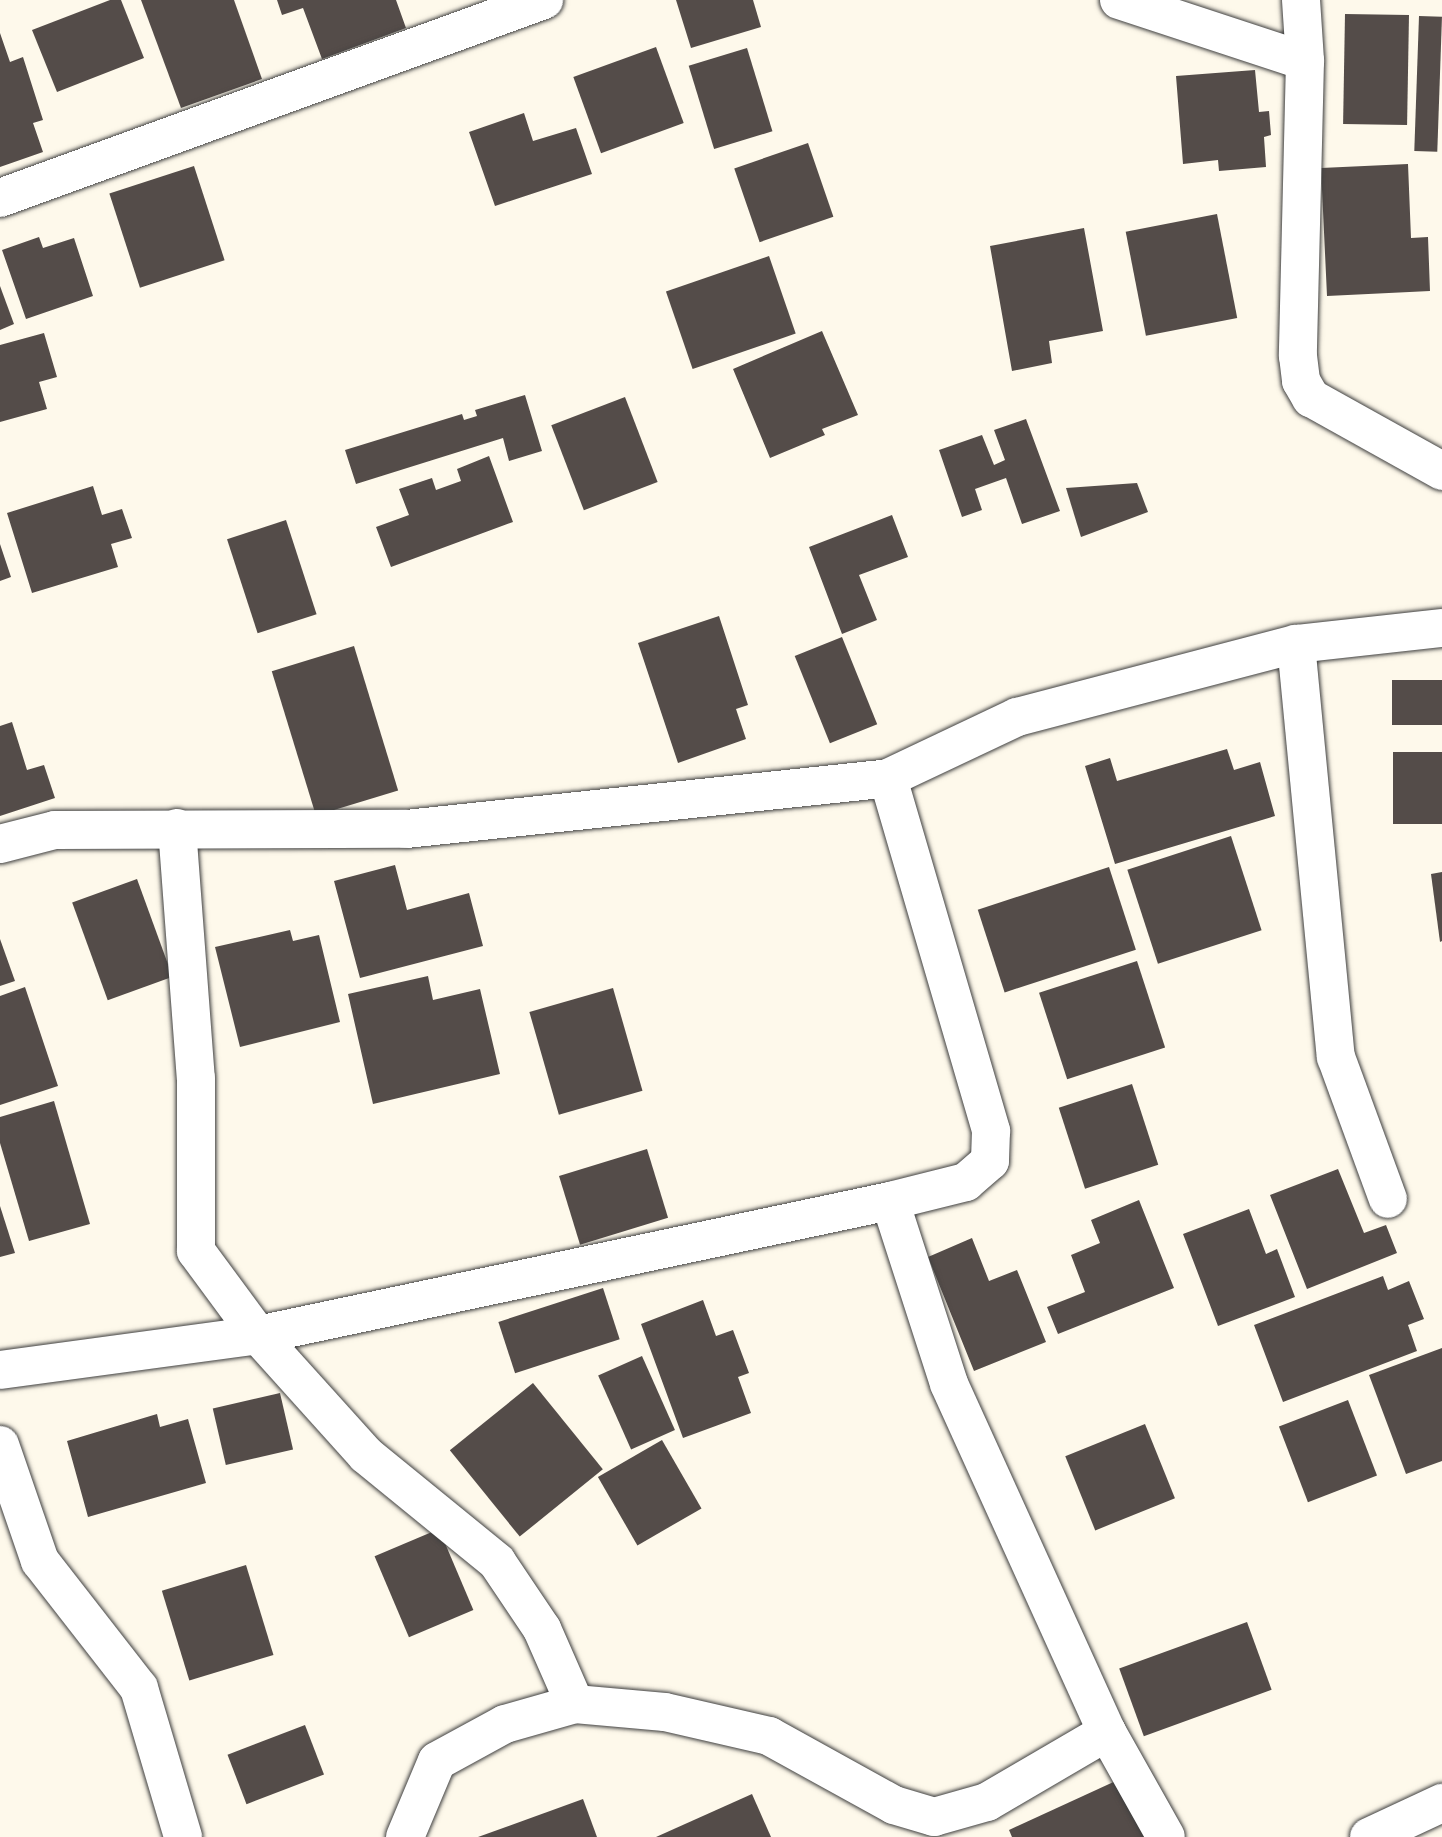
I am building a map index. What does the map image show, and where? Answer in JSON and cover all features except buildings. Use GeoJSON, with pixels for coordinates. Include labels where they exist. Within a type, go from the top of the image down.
{"type":"FeatureCollection","features":[{"type":"Feature","properties":{"kind":"street"},"geometry":{"type":"LineString","coordinates":[[0,198],[544,0]]}},
{"type":"Feature","properties":{"kind":"street"},"geometry":{"type":"LineString","coordinates":[[1119,0],[1305,61]]}},
{"type":"Feature","properties":{"kind":"street"},"geometry":{"type":"LineString","coordinates":[[1301,0],[1305,61],[1298,356],[1301,381],[1311,398],[1442,471]]}},
{"type":"Feature","properties":{"kind":"street"},"geometry":{"type":"LineString","coordinates":[[0,844],[55,830],[407,829],[888,778],[1017,717],[1296,644],[1442,628]]}},
{"type":"Feature","properties":{"kind":"street"},"geometry":{"type":"LineString","coordinates":[[1296,644],[1336,1057],[1388,1199]]}},
{"type":"Feature","properties":{"kind":"street"},"geometry":{"type":"LineString","coordinates":[[0,1370],[258,1335],[890,1201],[966,1182],[990,1161],[991,1131],[888,778]]}},
{"type":"Feature","properties":{"kind":"street"},"geometry":{"type":"LineString","coordinates":[[177,828],[196,1078],[196,1251],[258,1335],[366,1455],[497,1562],[542,1629],[575,1704]]}},
{"type":"Feature","properties":{"kind":"street"},"geometry":{"type":"LineString","coordinates":[[890,1201],[949,1384],[1107,1732],[1166,1837]]}},
{"type":"Feature","properties":{"kind":"street"},"geometry":{"type":"LineString","coordinates":[[0,1446],[40,1561],[139,1688],[183,1837]]}},
{"type":"Feature","properties":{"kind":"street"},"geometry":{"type":"LineString","coordinates":[[405,1837],[437,1761],[505,1724],[575,1704],[665,1712],[769,1736],[894,1805],[934,1817],[987,1802],[1107,1732]]}},
{"type":"Feature","properties":{"kind":"street"},"geometry":{"type":"LineString","coordinates":[[1369,1837],[1442,1803]]}}]}
